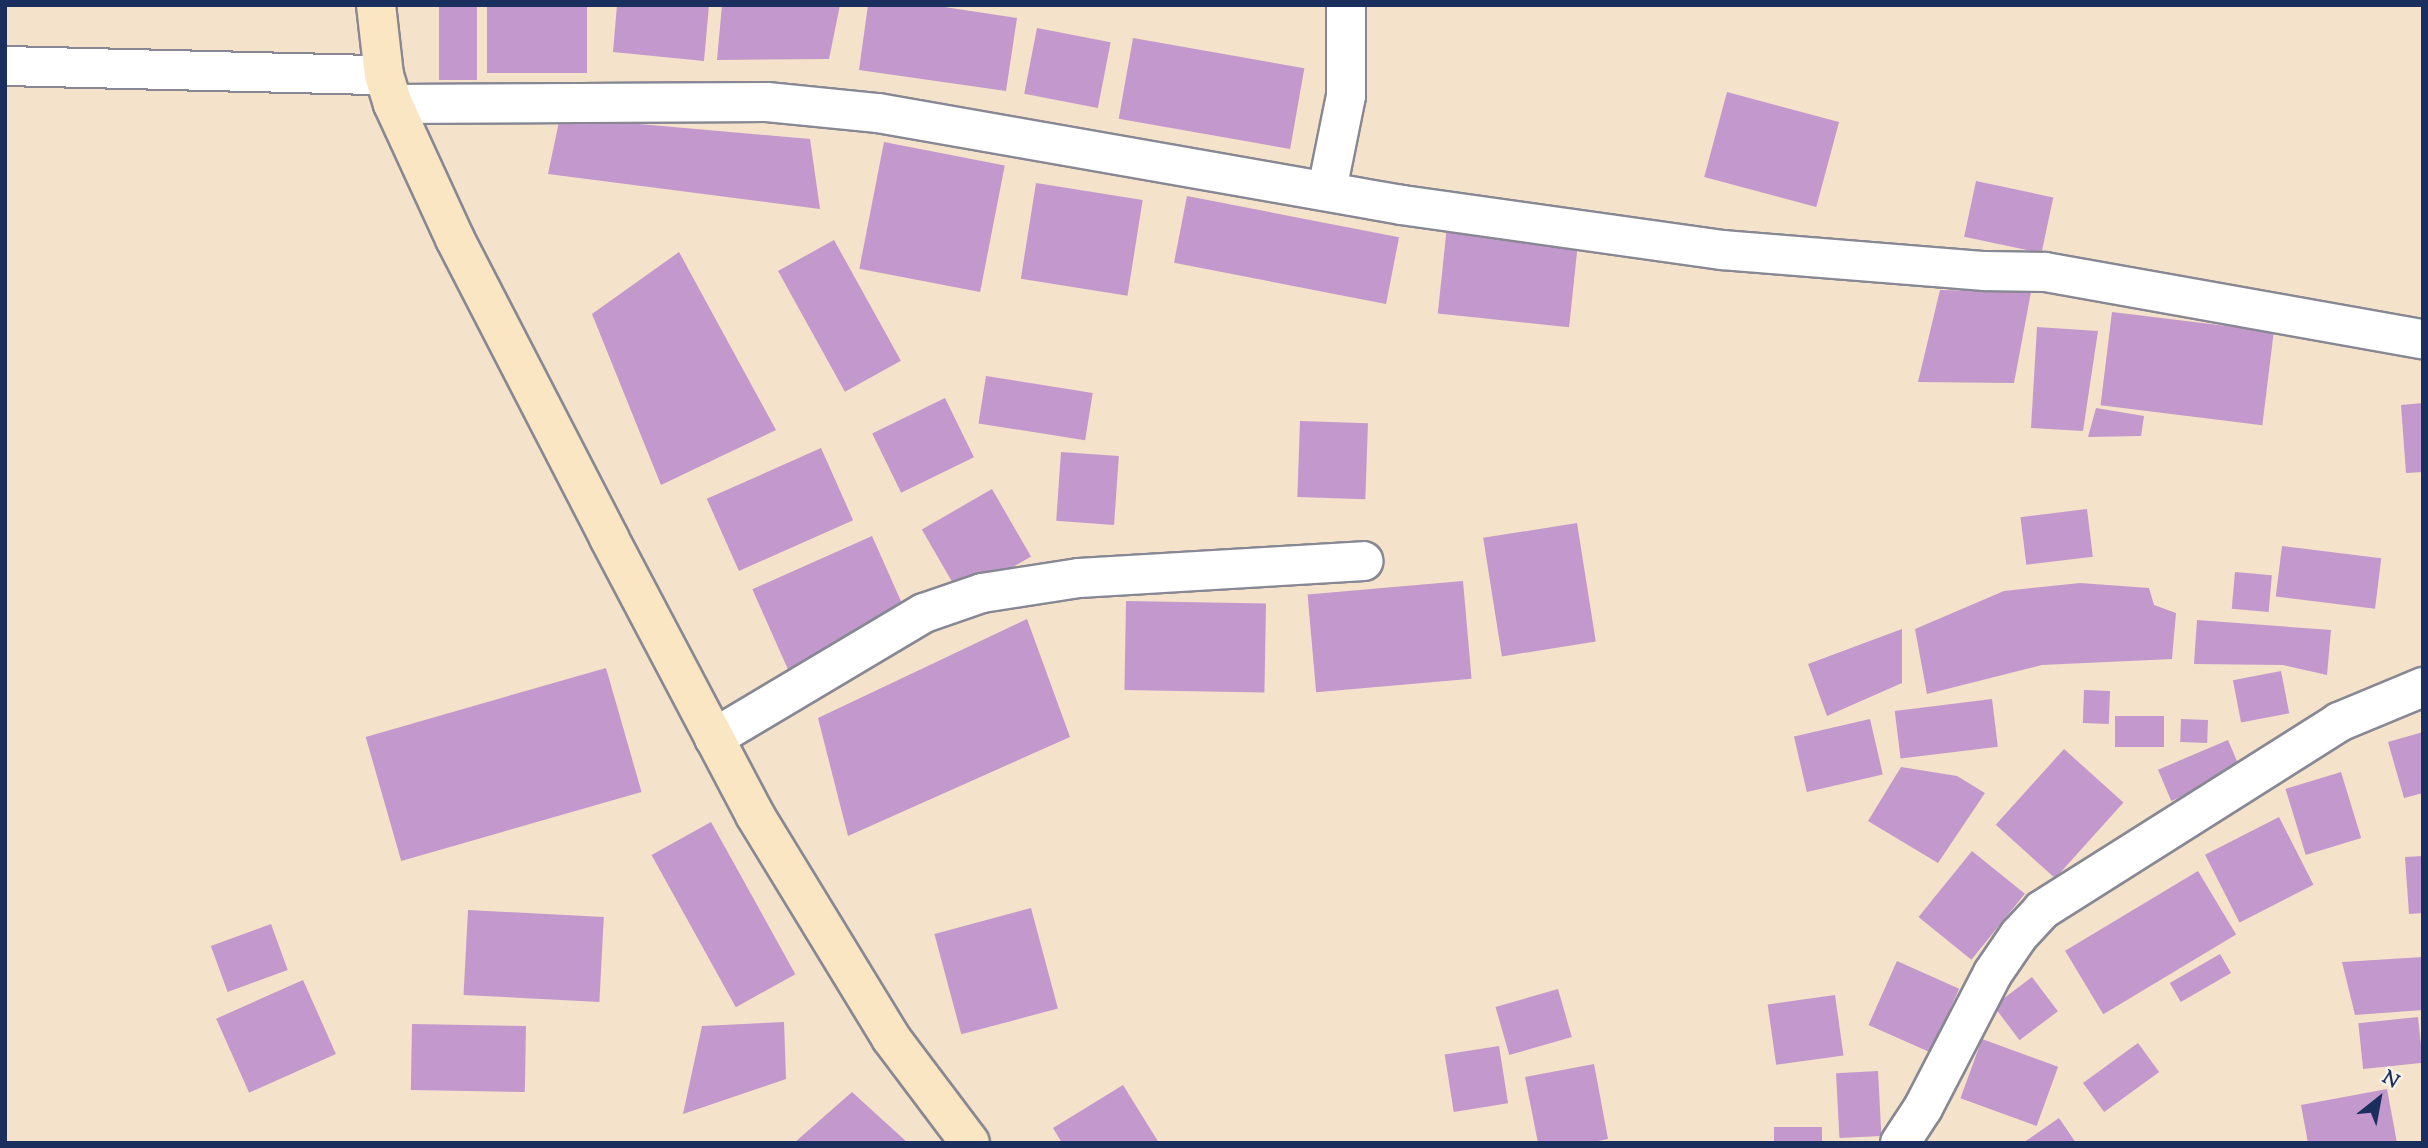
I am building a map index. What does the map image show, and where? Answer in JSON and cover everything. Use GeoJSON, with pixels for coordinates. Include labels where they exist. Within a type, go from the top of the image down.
{"type":"FeatureCollection","features":[{"type":"Feature","properties":{"kind":"main road"},"geometry":{"type":"LineString","coordinates":[[376,5],[388,90],[455,239],[754,815],[891,1038],[970,1143]]}},
{"type":"Feature","properties":{"kind":"street"},"geometry":{"type":"LineString","coordinates":[[1327,190],[1346,96],[1346,5]]}},
{"type":"Feature","properties":{"kind":"street"},"geometry":{"type":"LineString","coordinates":[[5,66],[388,90],[767,102],[878,113],[1402,205],[1722,250],[1985,271],[2045,272],[2423,339]]}},
{"type":"Feature","properties":{"kind":"street"},"geometry":{"type":"LineString","coordinates":[[714,738],[924,613],[982,593],[1079,578],[1363,561]]}},
{"type":"Feature","properties":{"kind":"street"},"geometry":{"type":"LineString","coordinates":[[1906,1141],[1993,973],[2042,909],[2339,722],[2423,687]]}},
{"type":"Feature","properties":{"kind":"building"},"geometry":{"type":"Polygon","coordinates":[[[439,5],[477,5],[477,80],[439,80],[439,5]]]}},
{"type":"Feature","properties":{"kind":"building"},"geometry":{"type":"Polygon","coordinates":[[[487,5],[587,5],[587,73],[487,73],[487,5]]]}},
{"type":"Feature","properties":{"kind":"building"},"geometry":{"type":"Polygon","coordinates":[[[617,5],[709,5],[704,61],[613,52],[617,5]]]}},
{"type":"Feature","properties":{"kind":"building"},"geometry":{"type":"Polygon","coordinates":[[[722,5],[840,5],[829,59],[717,60],[722,5]]]}},
{"type":"Feature","properties":{"kind":"building"},"geometry":{"type":"Polygon","coordinates":[[[868,5],[931,5],[1017,18],[1006,91],[859,70],[868,5]]]}},
{"type":"Feature","properties":{"kind":"building"},"geometry":{"type":"Polygon","coordinates":[[[1037,28],[1111,42],[1098,108],[1024,94],[1037,28]]]}},
{"type":"Feature","properties":{"kind":"building"},"geometry":{"type":"Polygon","coordinates":[[[1133,38],[1304,68],[1290,149],[1119,119],[1133,38]]]}},
{"type":"Feature","properties":{"kind":"building"},"geometry":{"type":"Polygon","coordinates":[[[1727,92],[1839,122],[1816,207],[1704,177],[1727,92]]]}},
{"type":"Feature","properties":{"kind":"building"},"geometry":{"type":"Polygon","coordinates":[[[560,117],[810,139],[820,209],[548,174],[560,117]]]}},
{"type":"Feature","properties":{"kind":"building"},"geometry":{"type":"Polygon","coordinates":[[[884,142],[1005,165],[980,292],[859,269],[884,142]]]}},
{"type":"Feature","properties":{"kind":"building"},"geometry":{"type":"Polygon","coordinates":[[[1976,181],[2053,197],[2041,253],[1964,237],[1976,181]]]}},
{"type":"Feature","properties":{"kind":"building"},"geometry":{"type":"Polygon","coordinates":[[[1036,183],[1143,200],[1127,296],[1021,279],[1036,183]]]}},
{"type":"Feature","properties":{"kind":"building"},"geometry":{"type":"Polygon","coordinates":[[[1187,196],[1399,237],[1386,304],[1174,263],[1187,196]]]}},
{"type":"Feature","properties":{"kind":"building"},"geometry":{"type":"Polygon","coordinates":[[[1447,226],[1578,240],[1569,327],[1438,314],[1447,226]]]}},
{"type":"Feature","properties":{"kind":"building"},"geometry":{"type":"Polygon","coordinates":[[[834,240],[901,361],[845,392],[778,271],[834,240]]]}},
{"type":"Feature","properties":{"kind":"building"},"geometry":{"type":"Polygon","coordinates":[[[679,252],[776,430],[661,485],[592,314],[679,252]]]}},
{"type":"Feature","properties":{"kind":"building"},"geometry":{"type":"Polygon","coordinates":[[[1940,290],[2031,292],[2014,383],[1918,382],[1940,290]]]}},
{"type":"Feature","properties":{"kind":"building"},"geometry":{"type":"Polygon","coordinates":[[[2112,312],[2274,332],[2262,425],[2101,405],[2112,312]]]}},
{"type":"Feature","properties":{"kind":"building"},"geometry":{"type":"Polygon","coordinates":[[[2037,327],[2098,331],[2083,431],[2031,428],[2037,327]]]}},
{"type":"Feature","properties":{"kind":"building"},"geometry":{"type":"Polygon","coordinates":[[[986,376],[1093,393],[1085,440],[978,423],[986,376]]]}},
{"type":"Feature","properties":{"kind":"building"},"geometry":{"type":"Polygon","coordinates":[[[945,398],[974,457],[901,493],[872,434],[945,398]]]}},
{"type":"Feature","properties":{"kind":"building"},"geometry":{"type":"Polygon","coordinates":[[[2423,403],[2423,472],[2406,473],[2401,405],[2423,403]]]}},
{"type":"Feature","properties":{"kind":"building"},"geometry":{"type":"Polygon","coordinates":[[[2096,408],[2144,416],[2141,436],[2088,437],[2096,408]]]}},
{"type":"Feature","properties":{"kind":"building"},"geometry":{"type":"Polygon","coordinates":[[[1300,421],[1368,423],[1365,499],[1297,497],[1300,421]]]}},
{"type":"Feature","properties":{"kind":"building"},"geometry":{"type":"Polygon","coordinates":[[[821,448],[853,520],[739,571],[707,499],[821,448]]]}},
{"type":"Feature","properties":{"kind":"building"},"geometry":{"type":"Polygon","coordinates":[[[1061,452],[1119,456],[1114,525],[1056,521],[1061,452]]]}},
{"type":"Feature","properties":{"kind":"building"},"geometry":{"type":"Polygon","coordinates":[[[992,489],[1031,557],[961,597],[922,530],[992,489]]]}},
{"type":"Feature","properties":{"kind":"building"},"geometry":{"type":"Polygon","coordinates":[[[2087,509],[2093,557],[2026,565],[2020,517],[2087,509]]]}},
{"type":"Feature","properties":{"kind":"building"},"geometry":{"type":"Polygon","coordinates":[[[1577,523],[1596,642],[1502,656],[1483,538],[1577,523]]]}},
{"type":"Feature","properties":{"kind":"building"},"geometry":{"type":"Polygon","coordinates":[[[872,536],[909,618],[789,672],[752,589],[872,536]]]}},
{"type":"Feature","properties":{"kind":"building"},"geometry":{"type":"Polygon","coordinates":[[[2282,546],[2381,558],[2375,609],[2276,597],[2282,546]]]}},
{"type":"Feature","properties":{"kind":"building"},"geometry":{"type":"Polygon","coordinates":[[[2235,572],[2272,575],[2269,612],[2232,609],[2235,572]]]}},
{"type":"Feature","properties":{"kind":"building"},"geometry":{"type":"Polygon","coordinates":[[[1463,581],[1472,679],[1316,692],[1308,595],[1463,581]]]}},
{"type":"Feature","properties":{"kind":"building"},"geometry":{"type":"Polygon","coordinates":[[[2080,583],[2149,588],[2154,605],[2176,613],[2172,659],[2042,665],[1927,694],[1915,629],[2004,591],[2080,583]]]}},
{"type":"Feature","properties":{"kind":"building"},"geometry":{"type":"Polygon","coordinates":[[[1126,601],[1266,603],[1264,692],[1124,690],[1126,601]]]}},
{"type":"Feature","properties":{"kind":"building"},"geometry":{"type":"Polygon","coordinates":[[[1027,619],[1070,737],[848,836],[818,718],[1027,619]]]}},
{"type":"Feature","properties":{"kind":"building"},"geometry":{"type":"Polygon","coordinates":[[[2197,620],[2331,630],[2327,675],[2283,665],[2194,664],[2197,620]]]}},
{"type":"Feature","properties":{"kind":"building"},"geometry":{"type":"Polygon","coordinates":[[[1902,629],[1902,683],[1827,716],[1808,664],[1902,629]]]}},
{"type":"Feature","properties":{"kind":"building"},"geometry":{"type":"Polygon","coordinates":[[[606,668],[642,792],[401,861],[366,737],[606,668]]]}},
{"type":"Feature","properties":{"kind":"building"},"geometry":{"type":"Polygon","coordinates":[[[2281,671],[2289,713],[2241,723],[2233,680],[2281,671]]]}},
{"type":"Feature","properties":{"kind":"building"},"geometry":{"type":"Polygon","coordinates":[[[2084,690],[2110,691],[2109,724],[2083,723],[2084,690]]]}},
{"type":"Feature","properties":{"kind":"building"},"geometry":{"type":"Polygon","coordinates":[[[1992,699],[1998,747],[1901,759],[1895,711],[1992,699]]]}},
{"type":"Feature","properties":{"kind":"building"},"geometry":{"type":"Polygon","coordinates":[[[2115,716],[2164,716],[2164,747],[2115,747],[2115,716]]]}},
{"type":"Feature","properties":{"kind":"building"},"geometry":{"type":"Polygon","coordinates":[[[1870,719],[1883,775],[1807,792],[1794,737],[1870,719]]]}},
{"type":"Feature","properties":{"kind":"building"},"geometry":{"type":"Polygon","coordinates":[[[2181,719],[2208,720],[2207,743],[2180,742],[2181,719]]]}},
{"type":"Feature","properties":{"kind":"building"},"geometry":{"type":"Polygon","coordinates":[[[2423,732],[2423,793],[2404,798],[2388,742],[2423,732]]]}},
{"type":"Feature","properties":{"kind":"building"},"geometry":{"type":"Polygon","coordinates":[[[2228,740],[2241,771],[2171,801],[2158,770],[2228,740]]]}},
{"type":"Feature","properties":{"kind":"building"},"geometry":{"type":"Polygon","coordinates":[[[2064,749],[2123,803],[2055,878],[1996,825],[2064,749]]]}},
{"type":"Feature","properties":{"kind":"building"},"geometry":{"type":"Polygon","coordinates":[[[1901,767],[1957,776],[1985,793],[1938,863],[1868,821],[1901,767]]]}},
{"type":"Feature","properties":{"kind":"building"},"geometry":{"type":"Polygon","coordinates":[[[2341,772],[2361,838],[2306,855],[2286,789],[2341,772]]]}},
{"type":"Feature","properties":{"kind":"building"},"geometry":{"type":"Polygon","coordinates":[[[2279,817],[2314,885],[2240,922],[2205,855],[2279,817]]]}},
{"type":"Feature","properties":{"kind":"building"},"geometry":{"type":"Polygon","coordinates":[[[711,822],[795,974],[736,1007],[652,855],[711,822]]]}},
{"type":"Feature","properties":{"kind":"building"},"geometry":{"type":"Polygon","coordinates":[[[1972,851],[2025,894],[1971,960],[1919,917],[1972,851]]]}},
{"type":"Feature","properties":{"kind":"building"},"geometry":{"type":"Polygon","coordinates":[[[2423,856],[2423,913],[2409,914],[2405,857],[2423,856]]]}},
{"type":"Feature","properties":{"kind":"building"},"geometry":{"type":"Polygon","coordinates":[[[2198,871],[2236,934],[2103,1014],[2065,951],[2198,871]]]}},
{"type":"Feature","properties":{"kind":"building"},"geometry":{"type":"Polygon","coordinates":[[[1031,908],[1058,1008],[961,1034],[934,934],[1031,908]]]}},
{"type":"Feature","properties":{"kind":"building"},"geometry":{"type":"Polygon","coordinates":[[[468,910],[604,917],[599,1002],[464,995],[468,910]]]}},
{"type":"Feature","properties":{"kind":"building"},"geometry":{"type":"Polygon","coordinates":[[[271,924],[288,970],[228,992],[211,946],[271,924]]]}},
{"type":"Feature","properties":{"kind":"building"},"geometry":{"type":"Polygon","coordinates":[[[2220,954],[2231,973],[2181,1002],[2170,983],[2220,954]]]}},
{"type":"Feature","properties":{"kind":"building"},"geometry":{"type":"Polygon","coordinates":[[[2423,957],[2423,1010],[2355,1015],[2342,962],[2423,957]]]}},
{"type":"Feature","properties":{"kind":"building"},"geometry":{"type":"Polygon","coordinates":[[[1897,961],[1959,989],[1931,1053],[1869,1025],[1897,961]]]}},
{"type":"Feature","properties":{"kind":"building"},"geometry":{"type":"Polygon","coordinates":[[[2032,977],[2058,1011],[2020,1040],[1994,1006],[2032,977]]]}},
{"type":"Feature","properties":{"kind":"building"},"geometry":{"type":"Polygon","coordinates":[[[303,980],[336,1054],[249,1093],[216,1019],[303,980]]]}},
{"type":"Feature","properties":{"kind":"building"},"geometry":{"type":"Polygon","coordinates":[[[1558,989],[1572,1037],[1509,1055],[1496,1007],[1558,989]]]}},
{"type":"Feature","properties":{"kind":"building"},"geometry":{"type":"Polygon","coordinates":[[[1835,995],[1843,1055],[1776,1065],[1768,1004],[1835,995]]]}},
{"type":"Feature","properties":{"kind":"building"},"geometry":{"type":"Polygon","coordinates":[[[2418,1017],[2423,1063],[2363,1069],[2358,1023],[2418,1017]]]}},
{"type":"Feature","properties":{"kind":"building"},"geometry":{"type":"Polygon","coordinates":[[[784,1022],[786,1079],[683,1114],[702,1026],[784,1022]]]}},
{"type":"Feature","properties":{"kind":"building"},"geometry":{"type":"Polygon","coordinates":[[[412,1024],[526,1026],[525,1092],[411,1090],[412,1024]]]}},
{"type":"Feature","properties":{"kind":"building"},"geometry":{"type":"Polygon","coordinates":[[[1982,1039],[2058,1067],[2037,1126],[1960,1098],[1982,1039]]]}},
{"type":"Feature","properties":{"kind":"building"},"geometry":{"type":"Polygon","coordinates":[[[2138,1043],[2159,1072],[2104,1112],[2083,1083],[2138,1043]]]}},
{"type":"Feature","properties":{"kind":"building"},"geometry":{"type":"Polygon","coordinates":[[[1499,1046],[1508,1103],[1454,1112],[1445,1055],[1499,1046]]]}},
{"type":"Feature","properties":{"kind":"building"},"geometry":{"type":"Polygon","coordinates":[[[1594,1064],[1608,1139],[1588,1143],[1538,1143],[1525,1077],[1594,1064]]]}},
{"type":"Feature","properties":{"kind":"building"},"geometry":{"type":"Polygon","coordinates":[[[1878,1071],[1881,1136],[1839,1138],[1836,1073],[1878,1071]]]}},
{"type":"Feature","properties":{"kind":"building"},"geometry":{"type":"Polygon","coordinates":[[[1123,1085],[1159,1143],[1062,1143],[1053,1128],[1123,1085]]]}},
{"type":"Feature","properties":{"kind":"building"},"geometry":{"type":"Polygon","coordinates":[[[2387,1089],[2397,1143],[2308,1143],[2301,1105],[2387,1089]]]}},
{"type":"Feature","properties":{"kind":"building"},"geometry":{"type":"Polygon","coordinates":[[[852,1092],[908,1143],[794,1143],[852,1092]]]}},
{"type":"Feature","properties":{"kind":"building"},"geometry":{"type":"Polygon","coordinates":[[[2059,1118],[2076,1143],[2023,1143],[2059,1118]]]}},
{"type":"Feature","properties":{"kind":"building"},"geometry":{"type":"Polygon","coordinates":[[[1774,1127],[1822,1127],[1822,1143],[1774,1143],[1774,1127]]]}}]}
